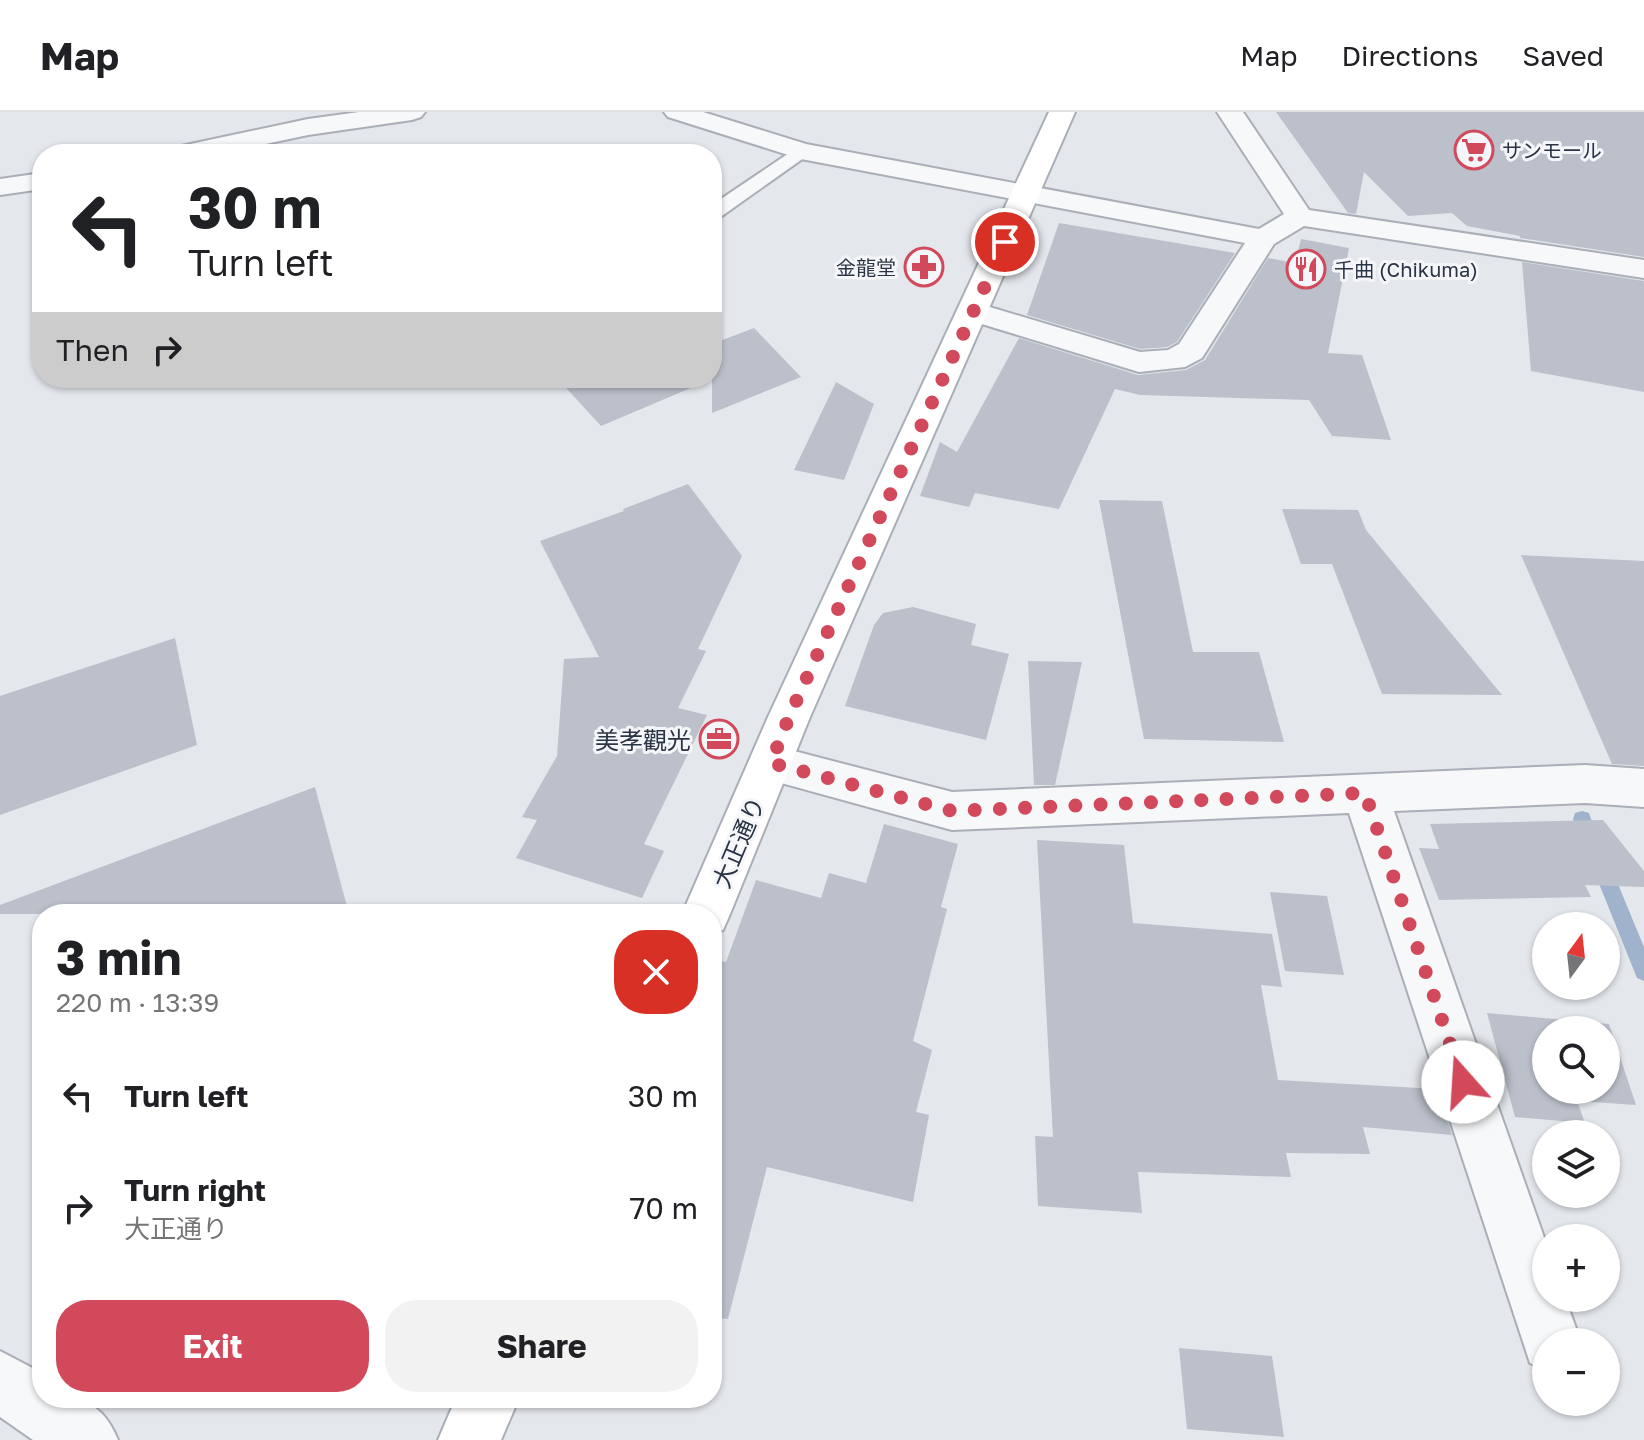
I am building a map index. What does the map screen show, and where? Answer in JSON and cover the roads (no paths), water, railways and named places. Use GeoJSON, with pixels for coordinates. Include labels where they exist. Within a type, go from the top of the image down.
{"type":"FeatureCollection","features":[{"type":"Feature","properties":{"kind":"street"},"geometry":{"type":"LineString","coordinates":[[228,144],[308,127],[412,112]]}},
{"type":"Feature","properties":{"kind":"street"},"geometry":{"type":"LineString","coordinates":[[677,112],[801,151],[1263,238]]}},
{"type":"Feature","properties":{"kind":"street","name":"大正通り"},"geometry":{"type":"LineString","coordinates":[[710,904],[789,717],[1062,112]]}},
{"type":"Feature","properties":{"kind":"street"},"geometry":{"type":"LineString","coordinates":[[1230,112],[1300,217]]}},
{"type":"Feature","properties":{"kind":"street"},"geometry":{"type":"LineString","coordinates":[[0,187],[32,182]]}},
{"type":"Feature","properties":{"kind":"street"},"geometry":{"type":"LineString","coordinates":[[973,311],[1139,362],[1174,360],[1191,351],[1263,238],[1300,217],[1644,269]]}},
{"type":"Feature","properties":{"kind":"street"},"geometry":{"type":"LineString","coordinates":[[771,763],[952,811],[1585,784],[1644,788]]}},
{"type":"Feature","properties":{"kind":"street"},"geometry":{"type":"LineString","coordinates":[[1365,793],[1546,1328]]}},
{"type":"Feature","properties":{"kind":"street"},"geometry":{"type":"LineString","coordinates":[[0,1381],[32,1403]]}},
{"type":"Feature","properties":{"kind":"street"},"geometry":{"type":"LineString","coordinates":[[40,1408],[87,1440]]}},
{"type":"Feature","properties":{"kind":"street"},"geometry":{"type":"LineString","coordinates":[[469,1440],[483,1408]]}},
{"type":"Feature","properties":{"kind":"lane"},"geometry":{"type":"LineString","coordinates":[[722,207],[801,151]]}},
{"type":"Feature","properties":{"kind":"waterway"},"geometry":{"type":"LineString","coordinates":[[1582,819],[1644,971]]}},
{"type":"Feature","properties":{"kind":"place","name":"サンモール"},"geometry":{"type":"Point","coordinates":[1474,150]}},
{"type":"Feature","properties":{"kind":"place","name":"金龍堂"},"geometry":{"type":"Point","coordinates":[924,267]}},
{"type":"Feature","properties":{"kind":"place","name":"千曲 (Chikuma)"},"geometry":{"type":"Point","coordinates":[1306,269]}},
{"type":"Feature","properties":{"kind":"place","name":"美孝觀光"},"geometry":{"type":"Point","coordinates":[719,739]}}]}
